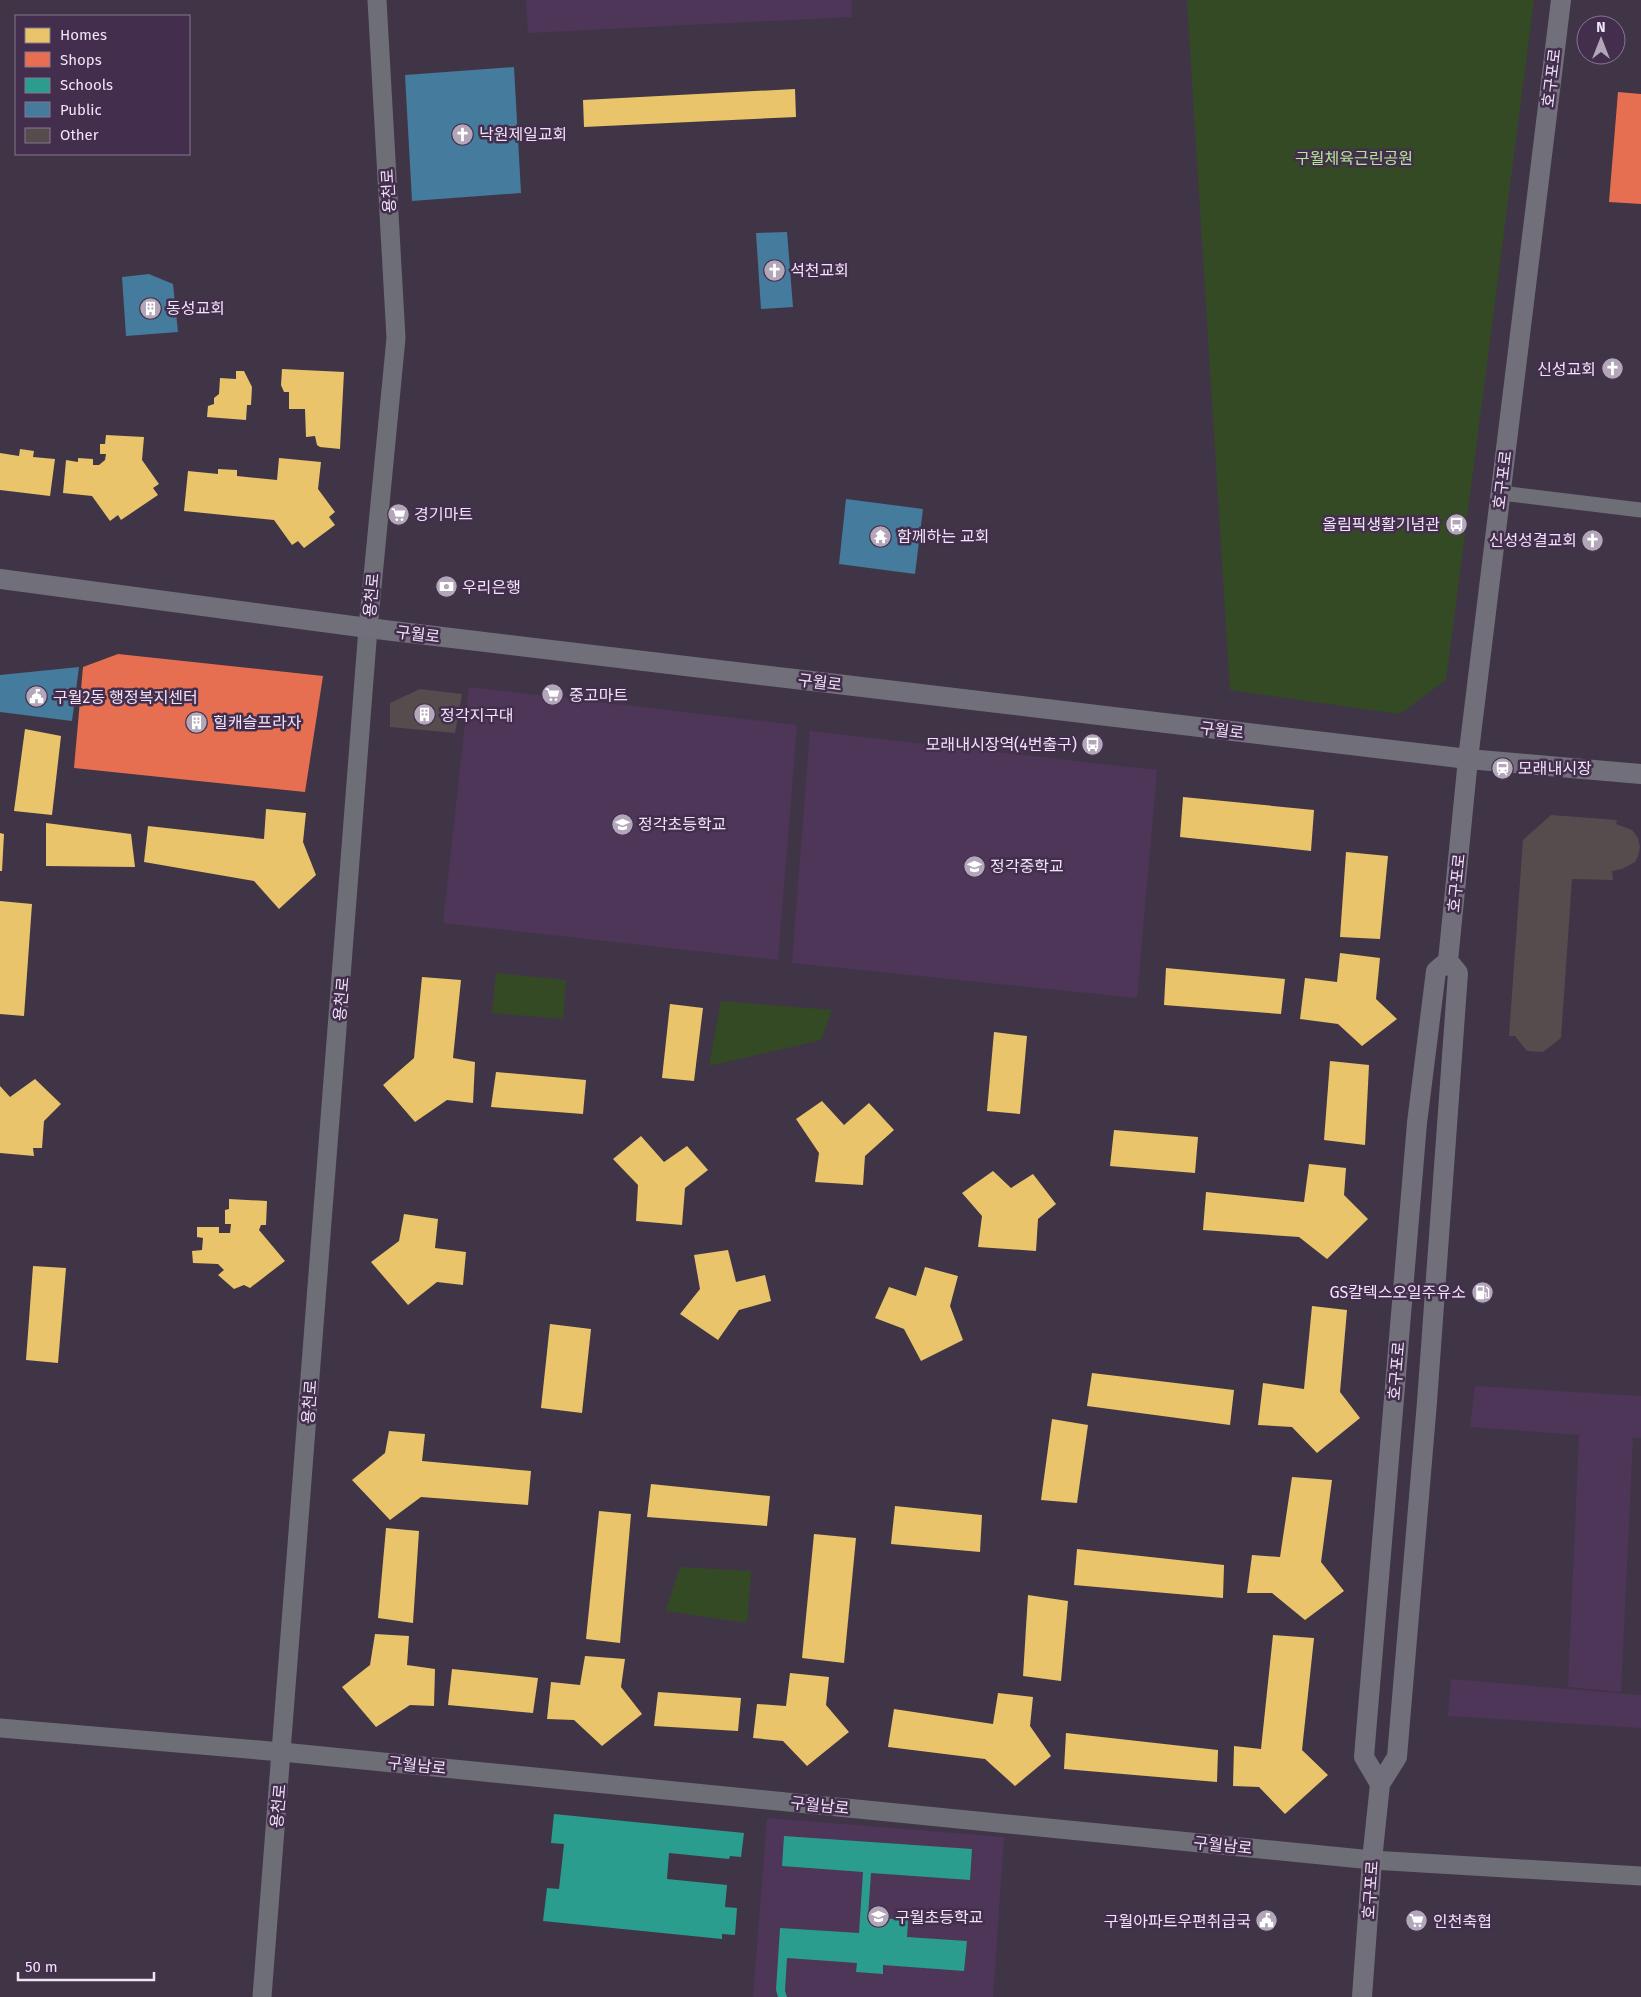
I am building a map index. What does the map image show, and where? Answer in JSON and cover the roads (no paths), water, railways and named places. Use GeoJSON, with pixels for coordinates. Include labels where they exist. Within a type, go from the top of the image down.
{"type":"FeatureCollection","features":[{"type":"Feature","properties":{"kind":"main road","name":"호구포로"},"geometry":{"type":"LineString","coordinates":[[1380,1784],[1364,1757],[1417,1123],[1436,971],[1448,961],[1468,759],[1561,0]]}},
{"type":"Feature","properties":{"kind":"main road","name":"구월로"},"geometry":{"type":"LineString","coordinates":[[0,579],[368,628],[1468,759],[1641,774]]}},
{"type":"Feature","properties":{"kind":"main road","name":"호구포로"},"geometry":{"type":"LineString","coordinates":[[1362,1997],[1372,1860],[1380,1784],[1397,1757],[1427,1402],[1458,973],[1448,961]]}},
{"type":"Feature","properties":{"kind":"street","name":"용천로"},"geometry":{"type":"LineString","coordinates":[[262,1997],[368,628],[396,338],[377,0]]}},
{"type":"Feature","properties":{"kind":"street"},"geometry":{"type":"LineString","coordinates":[[1501,493],[1641,510]]}},
{"type":"Feature","properties":{"kind":"street","name":"구월남로"},"geometry":{"type":"LineString","coordinates":[[0,1728],[282,1752],[1372,1860],[1641,1876]]}},
{"type":"Feature","properties":{"kind":"place","name":"낙원제일교회"},"geometry":{"type":"Point","coordinates":[463,134]}},
{"type":"Feature","properties":{"kind":"place","name":"석천교회"},"geometry":{"type":"Point","coordinates":[774,270]}},
{"type":"Feature","properties":{"kind":"place","name":"동성교회"},"geometry":{"type":"Point","coordinates":[150,308]}},
{"type":"Feature","properties":{"kind":"place","name":"신성교회"},"geometry":{"type":"Point","coordinates":[1612,369]}},
{"type":"Feature","properties":{"kind":"place","name":"경기마트"},"geometry":{"type":"Point","coordinates":[398,514]}},
{"type":"Feature","properties":{"kind":"place","name":"올림픽생활기념관"},"geometry":{"type":"Point","coordinates":[1456,524]}},
{"type":"Feature","properties":{"kind":"place","name":"함께하는 교회"},"geometry":{"type":"Point","coordinates":[881,536]}},
{"type":"Feature","properties":{"kind":"place","name":"신성성결교회"},"geometry":{"type":"Point","coordinates":[1593,540]}},
{"type":"Feature","properties":{"kind":"place","name":"우리은행"},"geometry":{"type":"Point","coordinates":[446,587]}},
{"type":"Feature","properties":{"kind":"place","name":"중고마트"},"geometry":{"type":"Point","coordinates":[553,695]}},
{"type":"Feature","properties":{"kind":"place","name":"구월2동 행정복지센터"},"geometry":{"type":"Point","coordinates":[37,697]}},
{"type":"Feature","properties":{"kind":"place","name":"정각지구대"},"geometry":{"type":"Point","coordinates":[424,715]}},
{"type":"Feature","properties":{"kind":"place","name":"힐캐슬프라자"},"geometry":{"type":"Point","coordinates":[197,722]}},
{"type":"Feature","properties":{"kind":"place","name":"모래내시장역(4번출구)"},"geometry":{"type":"Point","coordinates":[1093,744]}},
{"type":"Feature","properties":{"kind":"place","name":"모래내시장"},"geometry":{"type":"Point","coordinates":[1502,768]}},
{"type":"Feature","properties":{"kind":"place","name":"정각초등학교"},"geometry":{"type":"Point","coordinates":[622,824]}},
{"type":"Feature","properties":{"kind":"place","name":"정각중학교"},"geometry":{"type":"Point","coordinates":[974,866]}},
{"type":"Feature","properties":{"kind":"place","name":"GS칼텍스오일주유소"},"geometry":{"type":"Point","coordinates":[1482,1292]}},
{"type":"Feature","properties":{"kind":"place","name":"구월초등학교"},"geometry":{"type":"Point","coordinates":[879,1917]}},
{"type":"Feature","properties":{"kind":"place","name":"구월아파트우편취급국"},"geometry":{"type":"Point","coordinates":[1267,1921]}},
{"type":"Feature","properties":{"kind":"place","name":"인천축협"},"geometry":{"type":"Point","coordinates":[1417,1921]}},
{"type":"Feature","properties":{"kind":"park label","name":"구월체육근린공원"},"geometry":{"type":"Point","coordinates":[1354,158]}}]}
